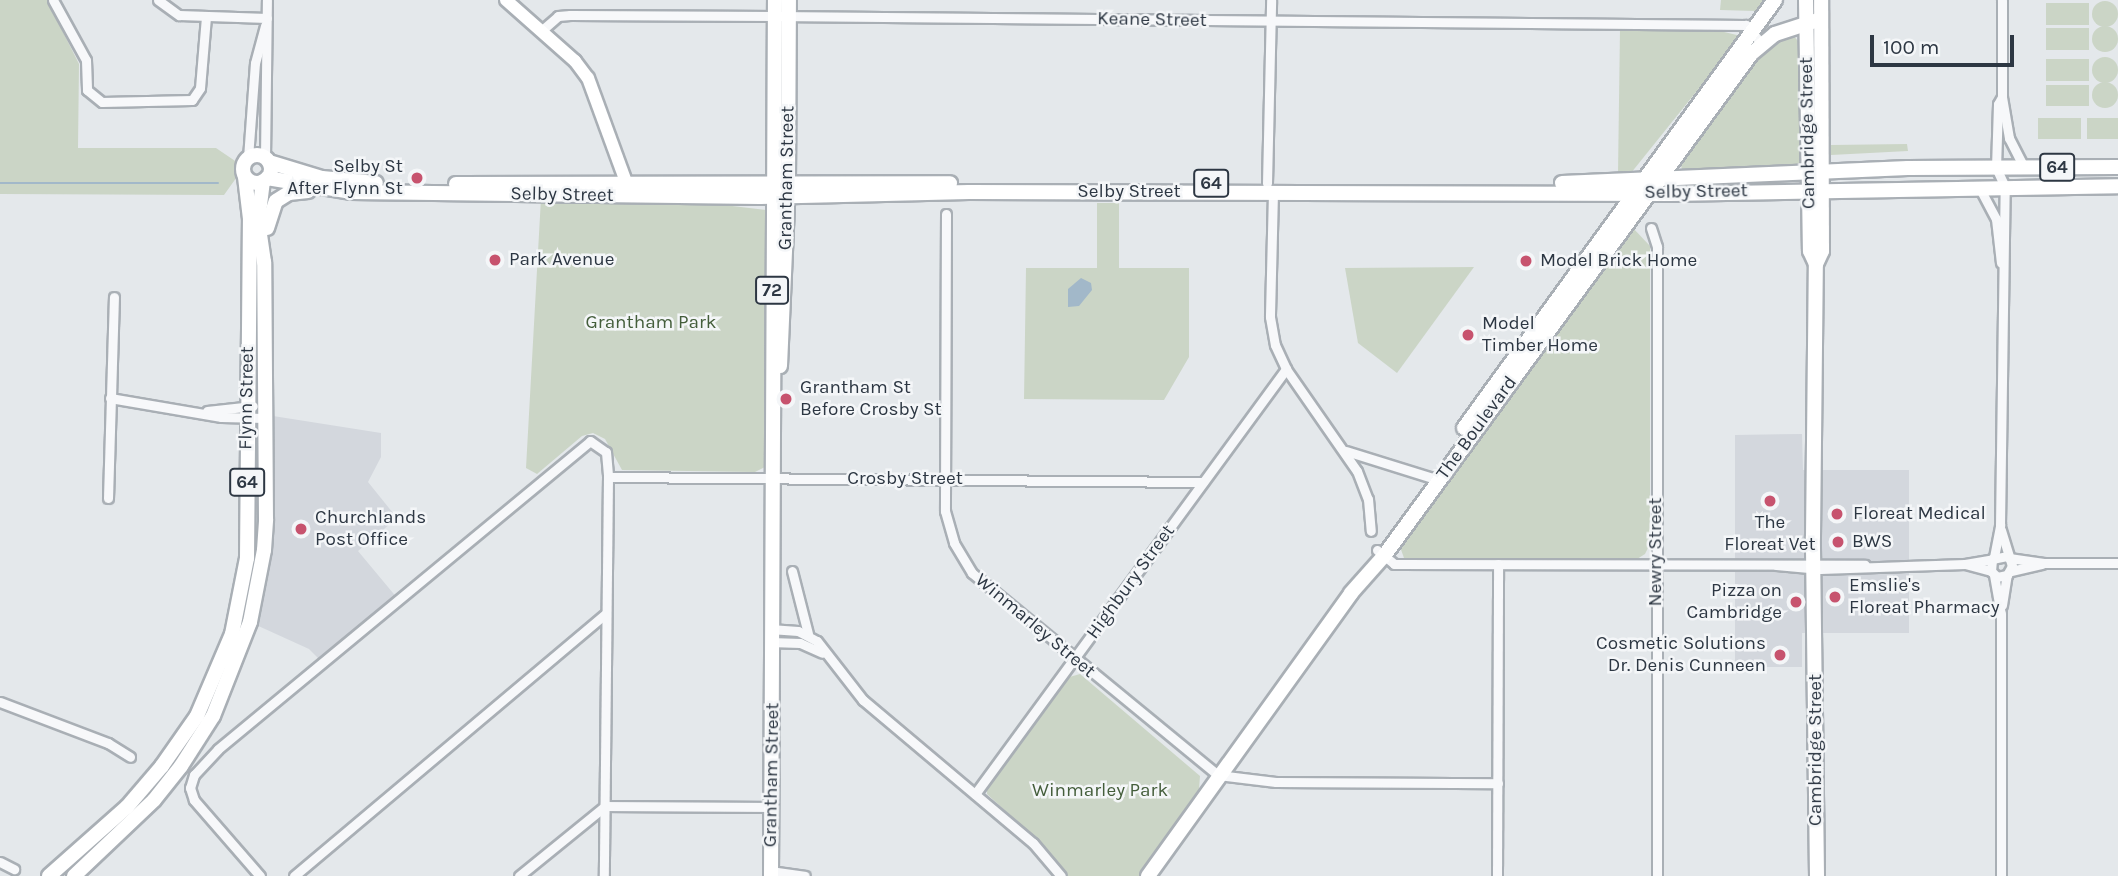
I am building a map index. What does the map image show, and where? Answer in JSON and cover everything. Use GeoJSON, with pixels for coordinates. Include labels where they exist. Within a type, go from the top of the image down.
{"type":"FeatureCollection","features":[{"type":"Feature","properties":{"kind":"main road"},"geometry":{"type":"LineString","coordinates":[[506,0],[588,78],[630,181],[630,196]]}},
{"type":"Feature","properties":{"kind":"main road","name":"Grantham Street"},"geometry":{"type":"LineString","coordinates":[[775,0],[782,16],[788,181],[780,197]]}},
{"type":"Feature","properties":{"kind":"main road","name":"Grantham Street"},"geometry":{"type":"LineString","coordinates":[[771,874],[774,478],[780,197],[773,181],[782,16],[789,0]]}},
{"type":"Feature","properties":{"kind":"main road","name":"The Boulevard"},"geometry":{"type":"LineString","coordinates":[[1432,477],[1651,194],[1757,38],[1775,0]]}},
{"type":"Feature","properties":{"kind":"main road","name":"Cambridge Street"},"geometry":{"type":"LineString","coordinates":[[1806,0],[1816,172]]}},
{"type":"Feature","properties":{"kind":"main road","name":"Cambridge Street"},"geometry":{"type":"LineString","coordinates":[[1816,876],[1816,264],[1811,251],[1816,190],[1821,0]]}},
{"type":"Feature","properties":{"kind":"main road","name":"The Boulevard"},"geometry":{"type":"LineString","coordinates":[[1148,876],[1218,775],[1381,553],[1637,187],[1757,38],[1821,19]]}},
{"type":"Feature","properties":{"kind":"main road","name":"64"},"geometry":{"type":"LineString","coordinates":[[248,158],[267,160],[265,180],[245,177],[243,168],[248,158]]}},
{"type":"Feature","properties":{"kind":"main road","name":"Selby Street"},"geometry":{"type":"LineString","coordinates":[[267,160],[322,178],[367,183],[788,181],[1270,187],[1637,187],[1661,180],[1816,172],[2118,167]]}},
{"type":"Feature","properties":{"kind":"main road","name":"Flynn Street"},"geometry":{"type":"LineString","coordinates":[[49,876],[127,807],[162,766],[197,716],[227,649],[243,589],[247,526],[250,219],[245,177]]}},
{"type":"Feature","properties":{"kind":"main road","name":"Selby Street"},"geometry":{"type":"LineString","coordinates":[[265,180],[320,191],[630,196],[780,197],[1270,187]]}},
{"type":"Feature","properties":{"kind":"main road","name":"Flynn Street"},"geometry":{"type":"LineString","coordinates":[[74,876],[154,800],[181,766],[213,716],[250,622],[264,550],[264,262],[258,221],[265,180]]}},
{"type":"Feature","properties":{"kind":"main road","name":"Selby Street"},"geometry":{"type":"LineString","coordinates":[[1637,187],[1651,194],[2118,186]]}},
{"type":"Feature","properties":{"kind":"main road","name":"64"},"geometry":{"type":"LineString","coordinates":[[264,262],[269,213],[276,201],[289,193],[320,191]]}},
{"type":"Feature","properties":{"kind":"main road"},"geometry":{"type":"LineString","coordinates":[[247,526],[256,502],[265,495]]}},
{"type":"Feature","properties":{"kind":"street"},"geometry":{"type":"LineString","coordinates":[[53,0],[86,61],[87,90],[102,102],[192,100],[200,88],[206,16]]}},
{"type":"Feature","properties":{"kind":"street"},"geometry":{"type":"LineString","coordinates":[[158,0],[179,15],[267,18]]}},
{"type":"Feature","properties":{"kind":"street"},"geometry":{"type":"LineString","coordinates":[[267,0],[267,160]]}},
{"type":"Feature","properties":{"kind":"street"},"geometry":{"type":"LineString","coordinates":[[1271,0],[1270,317],[1286,369],[1346,451],[1368,499],[1371,531]]}},
{"type":"Feature","properties":{"kind":"street"},"geometry":{"type":"LineString","coordinates":[[2003,0],[2002,97],[2008,138],[2024,167]]}},
{"type":"Feature","properties":{"kind":"street","name":"Keane Street"},"geometry":{"type":"LineString","coordinates":[[541,31],[564,15],[782,16],[1746,25],[1757,38]]}},
{"type":"Feature","properties":{"kind":"street"},"geometry":{"type":"LineString","coordinates":[[248,158],[255,63],[267,18]]}},
{"type":"Feature","properties":{"kind":"street"},"geometry":{"type":"LineString","coordinates":[[2001,614],[1992,573],[2000,525],[2001,263],[2005,187],[1996,167],[1997,104],[2002,97]]}},
{"type":"Feature","properties":{"kind":"street"},"geometry":{"type":"LineString","coordinates":[[1979,187],[1996,219],[2001,263]]}},
{"type":"Feature","properties":{"kind":"street","name":"Winmarley Street"},"geometry":{"type":"LineString","coordinates":[[946,214],[944,479],[951,532],[972,573],[1074,660],[1218,775]]}},
{"type":"Feature","properties":{"kind":"street","name":"Newry Street"},"geometry":{"type":"LineString","coordinates":[[1651,228],[1657,247],[1657,876]]}},
{"type":"Feature","properties":{"kind":"street"},"geometry":{"type":"LineString","coordinates":[[108,498],[114,297]]}},
{"type":"Feature","properties":{"kind":"street","name":"Highbury Street"},"geometry":{"type":"LineString","coordinates":[[975,794],[1286,369]]}},
{"type":"Feature","properties":{"kind":"street"},"geometry":{"type":"LineString","coordinates":[[110,398],[207,411],[265,412]]}},
{"type":"Feature","properties":{"kind":"street"},"geometry":{"type":"LineString","coordinates":[[260,876],[194,800],[190,788],[194,775],[218,749],[590,441],[601,445],[608,477],[604,876]]}},
{"type":"Feature","properties":{"kind":"street"},"geometry":{"type":"LineString","coordinates":[[1346,451],[1432,477]]}},
{"type":"Feature","properties":{"kind":"street","name":"Crosby Street"},"geometry":{"type":"LineString","coordinates":[[608,477],[1203,482]]}},
{"type":"Feature","properties":{"kind":"street"},"geometry":{"type":"LineString","coordinates":[[2000,525],[2009,573],[2001,614],[2001,876]]}},
{"type":"Feature","properties":{"kind":"street"},"geometry":{"type":"LineString","coordinates":[[1381,553],[1394,564],[1965,564],[2008,557],[2044,563],[2118,563]]}},
{"type":"Feature","properties":{"kind":"street"},"geometry":{"type":"LineString","coordinates":[[1965,564],[1992,573],[2009,573],[2044,563]]}},
{"type":"Feature","properties":{"kind":"street"},"geometry":{"type":"LineString","coordinates":[[1497,876],[1498,564]]}},
{"type":"Feature","properties":{"kind":"street"},"geometry":{"type":"LineString","coordinates":[[792,571],[807,634],[875,712],[1033,843],[1061,876]]}},
{"type":"Feature","properties":{"kind":"street"},"geometry":{"type":"LineString","coordinates":[[294,876],[606,614]]}},
{"type":"Feature","properties":{"kind":"street"},"geometry":{"type":"LineString","coordinates":[[774,636],[807,634]]}},
{"type":"Feature","properties":{"kind":"street"},"geometry":{"type":"LineString","coordinates":[[774,636],[800,643],[824,654]]}},
{"type":"Feature","properties":{"kind":"street"},"geometry":{"type":"LineString","coordinates":[[0,702],[108,743],[130,757]]}},
{"type":"Feature","properties":{"kind":"street"},"geometry":{"type":"LineString","coordinates":[[1218,775],[1276,782],[1498,783]]}},
{"type":"Feature","properties":{"kind":"street"},"geometry":{"type":"LineString","coordinates":[[519,876],[605,806],[772,807]]}},
{"type":"Feature","properties":{"kind":"street"},"geometry":{"type":"LineString","coordinates":[[0,862],[14,869]]}},
{"type":"Feature","properties":{"kind":"street"},"geometry":{"type":"LineString","coordinates":[[771,874],[805,876]]}},
{"type":"Feature","properties":{"kind":"shaded area"},"geometry":{"type":"Polygon","coordinates":[[[254,413],[381,433],[381,457],[368,482],[397,518],[358,551],[398,599],[320,660],[309,649],[241,618],[257,531],[254,413]]]}},
{"type":"Feature","properties":{"kind":"shaded area"},"geometry":{"type":"Polygon","coordinates":[[[1802,434],[1803,470],[1909,470],[1909,633],[1802,633],[1802,667],[1735,667],[1735,435],[1802,434]]]}},
{"type":"Feature","properties":{"kind":"green space"},"geometry":{"type":"Polygon","coordinates":[[[0,0],[47,0],[79,64],[78,148],[216,148],[244,167],[224,195],[0,194],[0,0]]]}},
{"type":"Feature","properties":{"kind":"green space"},"geometry":{"type":"Polygon","coordinates":[[[1721,0],[1766,0],[1755,11],[1720,10],[1721,0]]]}},
{"type":"Feature","properties":{"kind":"green space"},"geometry":{"type":"Polygon","coordinates":[[[2105,1],[2114,5],[2118,14],[2114,23],[2105,27],[2096,23],[2092,14],[2096,5],[2105,1]]]}},
{"type":"Feature","properties":{"kind":"green space"},"geometry":{"type":"Polygon","coordinates":[[[2046,3],[2089,3],[2089,25],[2046,25],[2046,3]]]}},
{"type":"Feature","properties":{"kind":"green space"},"geometry":{"type":"Polygon","coordinates":[[[2105,26],[2114,30],[2118,39],[2114,48],[2105,52],[2096,48],[2092,39],[2096,30],[2105,26]]]}},
{"type":"Feature","properties":{"kind":"green space"},"geometry":{"type":"Polygon","coordinates":[[[2046,28],[2089,28],[2089,50],[2046,50],[2046,28]]]}},
{"type":"Feature","properties":{"kind":"green space"},"geometry":{"type":"Polygon","coordinates":[[[1620,29],[1720,31],[1741,36],[1631,173],[1618,173],[1620,29]]]}},
{"type":"Feature","properties":{"kind":"green space"},"geometry":{"type":"Polygon","coordinates":[[[1793,35],[1803,47],[1802,165],[1683,173],[1680,162],[1749,61],[1774,40],[1793,35]]]}},
{"type":"Feature","properties":{"kind":"green space"},"geometry":{"type":"Polygon","coordinates":[[[2105,57],[2114,61],[2118,70],[2114,79],[2105,83],[2096,79],[2092,70],[2096,61],[2105,57]]]}},
{"type":"Feature","properties":{"kind":"green space"},"geometry":{"type":"Polygon","coordinates":[[[2046,59],[2089,59],[2089,81],[2046,81],[2046,59]]]}},
{"type":"Feature","properties":{"kind":"green space"},"geometry":{"type":"Polygon","coordinates":[[[2105,82],[2114,86],[2118,95],[2114,104],[2105,108],[2096,104],[2092,95],[2096,86],[2105,82]]]}},
{"type":"Feature","properties":{"kind":"green space"},"geometry":{"type":"Polygon","coordinates":[[[2046,85],[2089,85],[2089,106],[2046,106],[2046,85]]]}},
{"type":"Feature","properties":{"kind":"green space"},"geometry":{"type":"Polygon","coordinates":[[[2038,118],[2081,118],[2081,139],[2038,139],[2038,118]]]}},
{"type":"Feature","properties":{"kind":"green space"},"geometry":{"type":"Polygon","coordinates":[[[2087,118],[2118,118],[2118,139],[2087,139],[2087,118]]]}},
{"type":"Feature","properties":{"kind":"green space"},"geometry":{"type":"Polygon","coordinates":[[[1907,144],[1908,151],[1831,155],[1831,145],[1907,144]]]}},
{"type":"Feature","properties":{"kind":"green space","name":"Grantham Park"},"geometry":{"type":"Polygon","coordinates":[[[541,198],[690,201],[766,210],[765,467],[755,472],[622,470],[605,439],[593,433],[582,436],[537,474],[526,468],[541,198]]]}},
{"type":"Feature","properties":{"kind":"green space"},"geometry":{"type":"Polygon","coordinates":[[[1097,203],[1119,203],[1119,268],[1189,268],[1189,357],[1164,400],[1024,399],[1026,268],[1097,268],[1097,203]]]}},
{"type":"Feature","properties":{"kind":"green space"},"geometry":{"type":"Polygon","coordinates":[[[1633,228],[1650,246],[1650,544],[1645,554],[1637,559],[1404,558],[1399,544],[1514,382],[1633,228]]]}},
{"type":"Feature","properties":{"kind":"green space"},"geometry":{"type":"Polygon","coordinates":[[[1474,267],[1397,373],[1358,343],[1345,268],[1474,267]]]}},
{"type":"Feature","properties":{"kind":"green space","name":"Winmarley Park"},"geometry":{"type":"Polygon","coordinates":[[[1080,674],[1200,776],[1199,789],[1139,876],[1068,876],[1036,839],[987,794],[987,786],[1066,678],[1080,674]]]}},
{"type":"Feature","properties":{"kind":"water"},"geometry":{"type":"Polygon","coordinates":[[[1081,278],[1091,283],[1092,290],[1079,306],[1068,307],[1068,289],[1081,278]]]}},
{"type":"Feature","properties":{"kind":"waterway"},"geometry":{"type":"LineString","coordinates":[[0,183],[218,183]]}},
{"type":"Feature","properties":{"kind":"place","name":"Selby St After Flynn St"},"geometry":{"type":"Point","coordinates":[417,178]}},
{"type":"Feature","properties":{"kind":"place","name":"Park Avenue"},"geometry":{"type":"Point","coordinates":[495,260]}},
{"type":"Feature","properties":{"kind":"place","name":"Model Brick Home"},"geometry":{"type":"Point","coordinates":[1526,261]}},
{"type":"Feature","properties":{"kind":"place","name":"Model Timber Home"},"geometry":{"type":"Point","coordinates":[1468,335]}},
{"type":"Feature","properties":{"kind":"place","name":"Grantham St Before Crosby St"},"geometry":{"type":"Point","coordinates":[786,399]}},
{"type":"Feature","properties":{"kind":"place","name":"The Floreat Vet"},"geometry":{"type":"Point","coordinates":[1770,501]}},
{"type":"Feature","properties":{"kind":"place","name":"Floreat Medical"},"geometry":{"type":"Point","coordinates":[1837,514]}},
{"type":"Feature","properties":{"kind":"place","name":"Churchlands Post Office"},"geometry":{"type":"Point","coordinates":[301,529]}},
{"type":"Feature","properties":{"kind":"place","name":"BWS"},"geometry":{"type":"Point","coordinates":[1838,542]}},
{"type":"Feature","properties":{"kind":"place","name":"Emslie's Floreat Pharmacy"},"geometry":{"type":"Point","coordinates":[1835,597]}},
{"type":"Feature","properties":{"kind":"place","name":"Pizza on Cambridge"},"geometry":{"type":"Point","coordinates":[1796,602]}},
{"type":"Feature","properties":{"kind":"place","name":"Cosmetic Solutions Dr. Denis Cunneen"},"geometry":{"type":"Point","coordinates":[1780,655]}}]}
